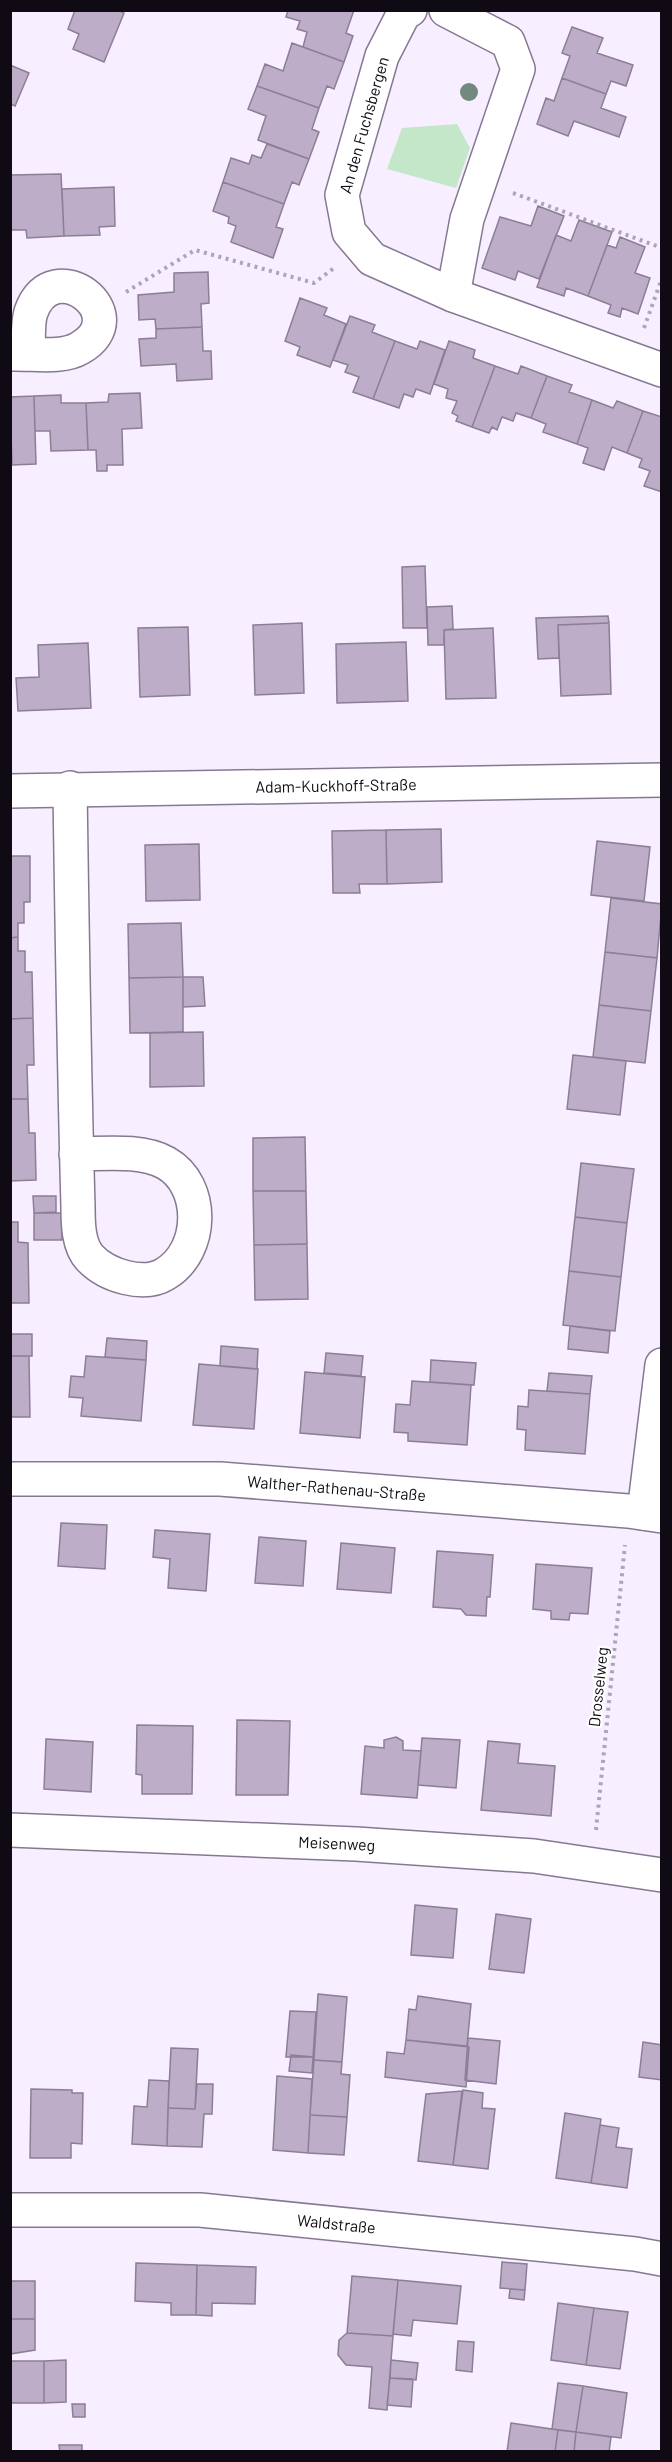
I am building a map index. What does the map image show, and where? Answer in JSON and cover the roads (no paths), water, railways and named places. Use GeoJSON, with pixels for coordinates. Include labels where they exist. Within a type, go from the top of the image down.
{"type":"FeatureCollection","features":[{"type":"Feature","properties":{"kind":"street","name":"An den Fuchsbergen"},"geometry":{"type":"LineString","coordinates":[[410,10],[404,13],[382,56],[342,195],[349,232],[372,259],[453,295],[647,365]]}},
{"type":"Feature","properties":{"kind":"street"},"geometry":{"type":"LineString","coordinates":[[446,10],[508,42],[518,69],[467,219],[453,295]]}},
{"type":"Feature","properties":{"kind":"street"},"geometry":{"type":"LineString","coordinates":[[62,286],[78,288],[92,297],[98,309],[99,323],[94,335],[79,349],[66,352],[19,354],[30,314],[41,295],[62,286]]}},
{"type":"Feature","properties":{"kind":"street","name":"Adam-Kuckhoff-Straße"},"geometry":{"type":"LineString","coordinates":[[10,791],[70,788],[662,780]]}},
{"type":"Feature","properties":{"kind":"street"},"geometry":{"type":"LineString","coordinates":[[70,788],[76,1154]]}},
{"type":"Feature","properties":{"kind":"street"},"geometry":{"type":"LineString","coordinates":[[644,1513],[662,1365]]}},
{"type":"Feature","properties":{"kind":"street","name":"Walther-Rathenau-Straße"},"geometry":{"type":"LineString","coordinates":[[10,1479],[220,1479],[644,1513]]}},
{"type":"Feature","properties":{"kind":"street","name":"Meisenweg"},"geometry":{"type":"LineString","coordinates":[[10,1830],[356,1844],[534,1856],[662,1875]]}},
{"type":"Feature","properties":{"kind":"street","name":"Waldstraße"},"geometry":{"type":"LineString","coordinates":[[10,2210],[200,2210],[439,2232],[662,2259]]}}]}
